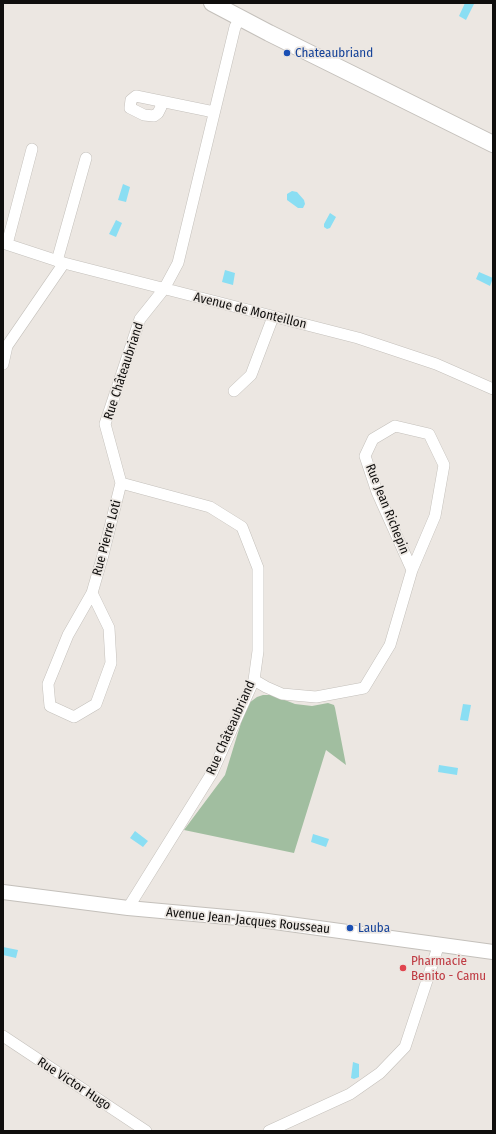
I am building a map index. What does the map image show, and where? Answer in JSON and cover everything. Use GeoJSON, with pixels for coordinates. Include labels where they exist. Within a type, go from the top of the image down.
{"type":"FeatureCollection","features":[{"type":"Feature","properties":{"kind":"main road"},"geometry":{"type":"LineString","coordinates":[[212,3],[493,144]]}},
{"type":"Feature","properties":{"kind":"street","name":"Rue Châteaubriand"},"geometry":{"type":"LineString","coordinates":[[128,908],[212,773],[254,680],[258,652],[258,568],[242,527],[210,507],[121,483],[105,424],[140,319],[164,289],[178,263],[235,27],[240,18]]}},
{"type":"Feature","properties":{"kind":"street"},"geometry":{"type":"LineString","coordinates":[[158,100],[214,112]]}},
{"type":"Feature","properties":{"kind":"street"},"geometry":{"type":"LineString","coordinates":[[5,243],[32,149]]}},
{"type":"Feature","properties":{"kind":"street"},"geometry":{"type":"LineString","coordinates":[[3,364],[7,346],[61,262],[86,158]]}},
{"type":"Feature","properties":{"kind":"street","name":"Avenue de Monteillon"},"geometry":{"type":"LineString","coordinates":[[5,243],[61,262],[358,338],[436,364],[493,389]]}},
{"type":"Feature","properties":{"kind":"street"},"geometry":{"type":"LineString","coordinates":[[234,391],[251,375],[273,317]]}},
{"type":"Feature","properties":{"kind":"street","name":"Rue Jean Richepin"},"geometry":{"type":"LineString","coordinates":[[254,680],[282,694],[316,696],[364,688],[390,645],[412,570],[435,516],[444,465],[429,434],[395,426],[373,439],[365,456],[377,492],[412,570]]}},
{"type":"Feature","properties":{"kind":"street","name":"Rue Pierre Loti"},"geometry":{"type":"LineString","coordinates":[[92,593],[108,628],[111,663],[96,704],[74,717],[50,706],[48,684],[68,635],[92,593],[121,483]]}},
{"type":"Feature","properties":{"kind":"street","name":"Avenue Jean-Jacques Rousseau"},"geometry":{"type":"LineString","coordinates":[[3,892],[128,908],[260,920],[493,952]]}},
{"type":"Feature","properties":{"kind":"street"},"geometry":{"type":"LineString","coordinates":[[269,1131],[350,1094],[380,1073],[405,1047],[439,944]]}},
{"type":"Feature","properties":{"kind":"street","name":"Rue Victor Hugo"},"geometry":{"type":"LineString","coordinates":[[3,1036],[146,1131]]}},
{"type":"Feature","properties":{"kind":"green space"},"geometry":{"type":"Polygon","coordinates":[[[272,695],[295,704],[312,706],[328,703],[334,705],[335,708],[346,765],[326,750],[294,853],[184,830],[225,775],[244,713],[249,703],[257,697],[272,695]]]}},
{"type":"Feature","properties":{"kind":"water"},"geometry":{"type":"Polygon","coordinates":[[[465,3],[474,4],[466,20],[459,16],[465,3]]]}},
{"type":"Feature","properties":{"kind":"water"},"geometry":{"type":"Polygon","coordinates":[[[123,184],[130,187],[126,202],[118,200],[123,184]]]}},
{"type":"Feature","properties":{"kind":"water"},"geometry":{"type":"Polygon","coordinates":[[[292,191],[297,192],[304,200],[305,204],[303,208],[298,208],[287,200],[287,194],[292,191]]]}},
{"type":"Feature","properties":{"kind":"water"},"geometry":{"type":"Polygon","coordinates":[[[330,213],[336,217],[330,228],[327,229],[324,227],[324,224],[330,213]]]}},
{"type":"Feature","properties":{"kind":"water"},"geometry":{"type":"Polygon","coordinates":[[[116,220],[122,223],[116,237],[109,234],[116,220]]]}},
{"type":"Feature","properties":{"kind":"water"},"geometry":{"type":"Polygon","coordinates":[[[225,270],[235,273],[233,285],[222,282],[225,270]]]}},
{"type":"Feature","properties":{"kind":"water"},"geometry":{"type":"Polygon","coordinates":[[[479,272],[493,278],[490,286],[476,279],[479,272]]]}},
{"type":"Feature","properties":{"kind":"water"},"geometry":{"type":"Polygon","coordinates":[[[463,704],[471,705],[468,721],[460,720],[463,704]]]}},
{"type":"Feature","properties":{"kind":"water"},"geometry":{"type":"Polygon","coordinates":[[[439,765],[458,768],[457,775],[438,772],[439,765]]]}},
{"type":"Feature","properties":{"kind":"water"},"geometry":{"type":"Polygon","coordinates":[[[135,831],[148,841],[143,847],[130,838],[135,831]]]}},
{"type":"Feature","properties":{"kind":"water"},"geometry":{"type":"Polygon","coordinates":[[[313,834],[329,839],[326,847],[311,842],[313,834]]]}},
{"type":"Feature","properties":{"kind":"water"},"geometry":{"type":"Polygon","coordinates":[[[3,947],[18,950],[16,958],[3,955],[3,947]]]}},
{"type":"Feature","properties":{"kind":"water"},"geometry":{"type":"Polygon","coordinates":[[[353,1062],[359,1064],[359,1077],[354,1079],[351,1078],[353,1062]]]}},
{"type":"Feature","properties":{"kind":"place","name":"Chateaubriand"},"geometry":{"type":"Point","coordinates":[287,53]}},
{"type":"Feature","properties":{"kind":"place","name":"Lauba"},"geometry":{"type":"Point","coordinates":[350,928]}},
{"type":"Feature","properties":{"kind":"place","name":"Pharmacie Benito - Camu"},"geometry":{"type":"Point","coordinates":[403,968]}}]}
